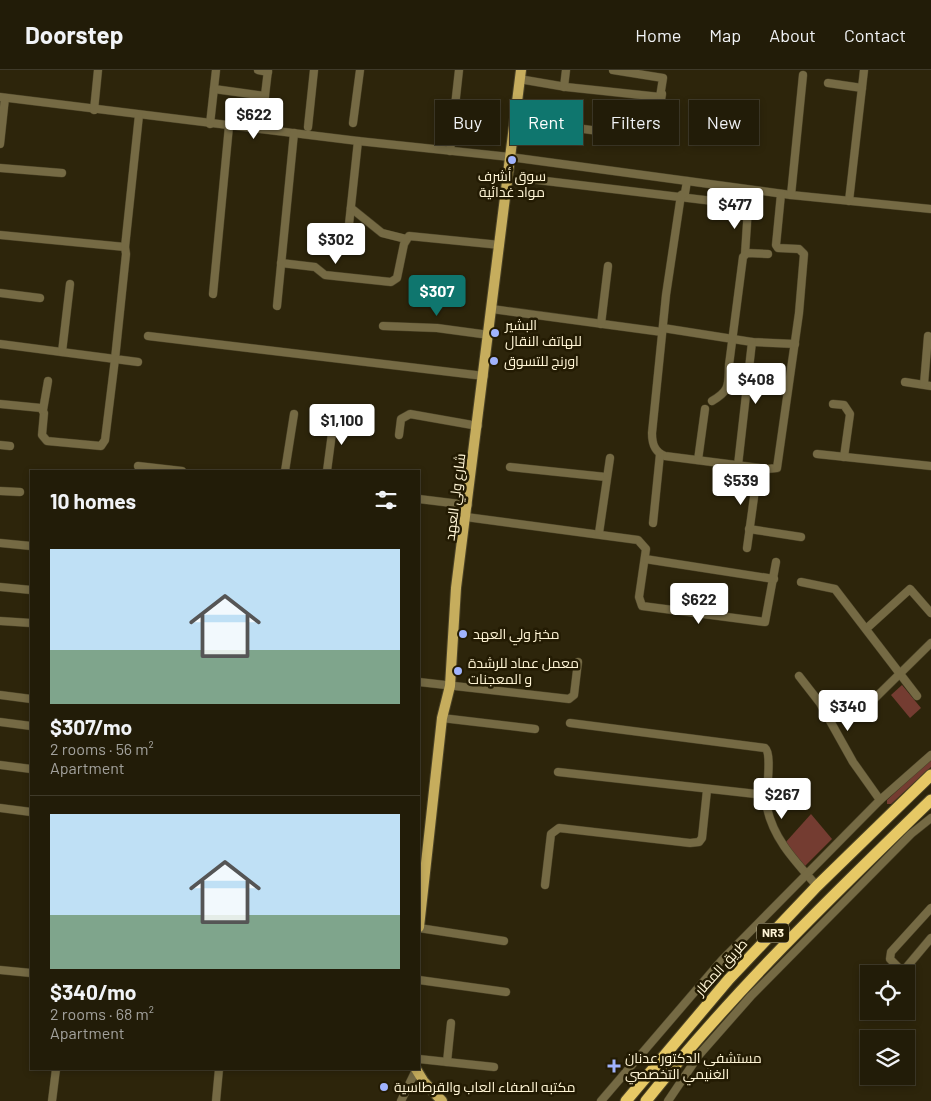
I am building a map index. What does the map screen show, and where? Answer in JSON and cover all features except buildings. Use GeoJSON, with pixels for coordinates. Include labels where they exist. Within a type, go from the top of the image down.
{"type":"FeatureCollection","features":[{"type":"Feature","properties":{"kind":"highway","name":"طريق المطار"},"geometry":{"type":"LineString","coordinates":[[626,1101],[730,979],[817,886],[931,775]]}},
{"type":"Feature","properties":{"kind":"highway","name":"NR3"},"geometry":{"type":"LineString","coordinates":[[646,1101],[668,1074],[833,894],[931,800]]}},
{"type":"Feature","properties":{"kind":"highway"},"geometry":{"type":"LineString","coordinates":[[652,1101],[668,1074]]}},
{"type":"Feature","properties":{"kind":"main road","name":"شارع ولي العهد"},"geometry":{"type":"LineString","coordinates":[[420,905],[442,718],[450,686],[456,588],[478,426],[520,75]]}},
{"type":"Feature","properties":{"kind":"main road"},"geometry":{"type":"LineString","coordinates":[[417,1070],[424,1082],[442,1101]]}},
{"type":"Feature","properties":{"kind":"street"},"geometry":{"type":"LineString","coordinates":[[94,110],[98,70]]}},
{"type":"Feature","properties":{"kind":"street"},"geometry":{"type":"LineString","coordinates":[[210,124],[216,70]]}},
{"type":"Feature","properties":{"kind":"street"},"geometry":{"type":"LineString","coordinates":[[258,70],[268,71],[261,129]]}},
{"type":"Feature","properties":{"kind":"street"},"geometry":{"type":"LineString","coordinates":[[308,127],[314,70]]}},
{"type":"Feature","properties":{"kind":"street"},"geometry":{"type":"LineString","coordinates":[[354,123],[360,70]]}},
{"type":"Feature","properties":{"kind":"street"},"geometry":{"type":"LineString","coordinates":[[450,151],[459,70]]}},
{"type":"Feature","properties":{"kind":"street"},"geometry":{"type":"LineString","coordinates":[[564,87],[566,70]]}},
{"type":"Feature","properties":{"kind":"street"},"geometry":{"type":"LineString","coordinates":[[583,129],[652,138],[655,134],[664,79],[660,76],[613,70]]}},
{"type":"Feature","properties":{"kind":"street"},"geometry":{"type":"LineString","coordinates":[[849,201],[864,70]]}},
{"type":"Feature","properties":{"kind":"street"},"geometry":{"type":"LineString","coordinates":[[520,75],[564,87],[653,98],[660,97],[663,90]]}},
{"type":"Feature","properties":{"kind":"street"},"geometry":{"type":"LineString","coordinates":[[791,195],[803,75]]}},
{"type":"Feature","properties":{"kind":"street"},"geometry":{"type":"LineString","coordinates":[[828,83],[862,88]]}},
{"type":"Feature","properties":{"kind":"street"},"geometry":{"type":"LineString","coordinates":[[214,89],[265,96]]}},
{"type":"Feature","properties":{"kind":"street"},"geometry":{"type":"LineString","coordinates":[[0,144],[3,98],[210,124],[510,157],[781,194],[930,209],[931,200]]}},
{"type":"Feature","properties":{"kind":"street"},"geometry":{"type":"LineString","coordinates":[[48,381],[43,410],[42,435],[47,441],[101,446],[105,440],[115,359],[139,115]]}},
{"type":"Feature","properties":{"kind":"street"},"geometry":{"type":"LineString","coordinates":[[212,294],[229,126]]}},
{"type":"Feature","properties":{"kind":"street"},"geometry":{"type":"LineString","coordinates":[[277,306],[294,133]]}},
{"type":"Feature","properties":{"kind":"street"},"geometry":{"type":"LineString","coordinates":[[347,243],[358,141]]}},
{"type":"Feature","properties":{"kind":"street"},"geometry":{"type":"LineString","coordinates":[[0,168],[62,173]]}},
{"type":"Feature","properties":{"kind":"street"},"geometry":{"type":"LineString","coordinates":[[529,178],[680,195],[713,201]]}},
{"type":"Feature","properties":{"kind":"street"},"geometry":{"type":"LineString","coordinates":[[680,195],[685,193],[687,180]]}},
{"type":"Feature","properties":{"kind":"street"},"geometry":{"type":"LineString","coordinates":[[660,454],[758,468],[778,468],[795,344],[804,254],[799,249],[778,248],[776,245],[781,194]]}},
{"type":"Feature","properties":{"kind":"street"},"geometry":{"type":"LineString","coordinates":[[653,523],[660,454],[652,443],[652,433],[662,330],[680,195]]}},
{"type":"Feature","properties":{"kind":"street"},"geometry":{"type":"LineString","coordinates":[[351,208],[382,233],[406,239]]}},
{"type":"Feature","properties":{"kind":"street"},"geometry":{"type":"LineString","coordinates":[[712,401],[722,393],[730,382],[732,338],[745,254],[748,208]]}},
{"type":"Feature","properties":{"kind":"street"},"geometry":{"type":"LineString","coordinates":[[0,235],[125,248]]}},
{"type":"Feature","properties":{"kind":"street"},"geometry":{"type":"LineString","coordinates":[[281,263],[315,266],[325,275],[394,282],[406,239],[412,235],[500,245]]}},
{"type":"Feature","properties":{"kind":"street"},"geometry":{"type":"LineString","coordinates":[[745,254],[768,254]]}},
{"type":"Feature","properties":{"kind":"street"},"geometry":{"type":"LineString","coordinates":[[601,324],[608,266]]}},
{"type":"Feature","properties":{"kind":"street"},"geometry":{"type":"LineString","coordinates":[[62,352],[70,284]]}},
{"type":"Feature","properties":{"kind":"street"},"geometry":{"type":"LineString","coordinates":[[0,293],[40,298]]}},
{"type":"Feature","properties":{"kind":"street"},"geometry":{"type":"LineString","coordinates":[[492,309],[752,342],[795,344]]}},
{"type":"Feature","properties":{"kind":"street"},"geometry":{"type":"LineString","coordinates":[[383,326],[437,328],[489,335]]}},
{"type":"Feature","properties":{"kind":"street"},"geometry":{"type":"LineString","coordinates":[[148,336],[484,376]]}},
{"type":"Feature","properties":{"kind":"street"},"geometry":{"type":"LineString","coordinates":[[905,382],[927,385],[928,336]]}},
{"type":"Feature","properties":{"kind":"street"},"geometry":{"type":"LineString","coordinates":[[738,465],[752,342]]}},
{"type":"Feature","properties":{"kind":"street"},"geometry":{"type":"LineString","coordinates":[[0,344],[138,362]]}},
{"type":"Feature","properties":{"kind":"street"},"geometry":{"type":"LineString","coordinates":[[0,404],[39,407],[43,410]]}},
{"type":"Feature","properties":{"kind":"street"},"geometry":{"type":"LineString","coordinates":[[833,404],[844,405],[850,414],[844,457]]}},
{"type":"Feature","properties":{"kind":"street"},"geometry":{"type":"LineString","coordinates":[[698,460],[705,410]]}},
{"type":"Feature","properties":{"kind":"street"},"geometry":{"type":"LineString","coordinates":[[285,470],[294,414]]}},
{"type":"Feature","properties":{"kind":"street"},"geometry":{"type":"LineString","coordinates":[[399,436],[401,419],[410,414],[478,426]]}},
{"type":"Feature","properties":{"kind":"street"},"geometry":{"type":"LineString","coordinates":[[327,470],[334,418]]}},
{"type":"Feature","properties":{"kind":"street"},"geometry":{"type":"LineString","coordinates":[[0,445],[10,446]]}},
{"type":"Feature","properties":{"kind":"street"},"geometry":{"type":"LineString","coordinates":[[817,454],[931,466]]}},
{"type":"Feature","properties":{"kind":"street"},"geometry":{"type":"LineString","coordinates":[[599,533],[610,458]]}},
{"type":"Feature","properties":{"kind":"street"},"geometry":{"type":"LineString","coordinates":[[138,466],[173,470]]}},
{"type":"Feature","properties":{"kind":"street"},"geometry":{"type":"LineString","coordinates":[[510,467],[606,477]]}},
{"type":"Feature","properties":{"kind":"street"},"geometry":{"type":"LineString","coordinates":[[747,548],[758,468]]}},
{"type":"Feature","properties":{"kind":"street"},"geometry":{"type":"LineString","coordinates":[[0,491],[20,492]]}},
{"type":"Feature","properties":{"kind":"street"},"geometry":{"type":"LineString","coordinates":[[420,499],[468,505]]}},
{"type":"Feature","properties":{"kind":"street"},"geometry":{"type":"LineString","coordinates":[[466,517],[599,533],[638,540],[646,549],[639,597],[642,606],[765,622],[776,562]]}},
{"type":"Feature","properties":{"kind":"street"},"geometry":{"type":"LineString","coordinates":[[749,529],[800,537]]}},
{"type":"Feature","properties":{"kind":"street"},"geometry":{"type":"LineString","coordinates":[[0,543],[30,546]]}},
{"type":"Feature","properties":{"kind":"street"},"geometry":{"type":"LineString","coordinates":[[645,558],[774,579]]}},
{"type":"Feature","properties":{"kind":"street"},"geometry":{"type":"LineString","coordinates":[[801,582],[835,589],[916,696]]}},
{"type":"Feature","properties":{"kind":"street"},"geometry":{"type":"LineString","coordinates":[[0,587],[30,590]]}},
{"type":"Feature","properties":{"kind":"street"},"geometry":{"type":"LineString","coordinates":[[866,629],[910,589],[931,613]]}},
{"type":"Feature","properties":{"kind":"street"},"geometry":{"type":"LineString","coordinates":[[0,621],[30,623]]}},
{"type":"Feature","properties":{"kind":"street"},"geometry":{"type":"LineString","coordinates":[[866,707],[931,643]]}},
{"type":"Feature","properties":{"kind":"street"},"geometry":{"type":"LineString","coordinates":[[420,682],[569,699],[574,695],[578,662]]}},
{"type":"Feature","properties":{"kind":"street"},"geometry":{"type":"LineString","coordinates":[[800,676],[820,703],[852,762],[880,800]]}},
{"type":"Feature","properties":{"kind":"street"},"geometry":{"type":"LineString","coordinates":[[0,695],[30,699]]}},
{"type":"Feature","properties":{"kind":"street"},"geometry":{"type":"LineString","coordinates":[[442,718],[535,729]]}},
{"type":"Feature","properties":{"kind":"street"},"geometry":{"type":"LineString","coordinates":[[0,722],[30,726]]}},
{"type":"Feature","properties":{"kind":"street"},"geometry":{"type":"LineString","coordinates":[[570,723],[765,748],[770,755],[765,795],[775,833],[817,886]]}},
{"type":"Feature","properties":{"kind":"street"},"geometry":{"type":"LineString","coordinates":[[601,1101],[722,960],[880,800],[931,755]]}},
{"type":"Feature","properties":{"kind":"street"},"geometry":{"type":"LineString","coordinates":[[0,765],[30,769]]}},
{"type":"Feature","properties":{"kind":"street"},"geometry":{"type":"LineString","coordinates":[[558,772],[706,790],[765,795]]}},
{"type":"Feature","properties":{"kind":"street"},"geometry":{"type":"LineString","coordinates":[[545,885],[551,834],[554,829],[559,828],[690,843],[699,842],[702,838],[706,790]]}},
{"type":"Feature","properties":{"kind":"street"},"geometry":{"type":"LineString","coordinates":[[0,808],[30,812]]}},
{"type":"Feature","properties":{"kind":"street"},"geometry":{"type":"LineString","coordinates":[[668,1101],[700,1055],[751,996],[911,834],[931,818]]}},
{"type":"Feature","properties":{"kind":"street"},"geometry":{"type":"LineString","coordinates":[[931,908],[891,952],[890,959],[900,970],[905,969],[931,938]]}},
{"type":"Feature","properties":{"kind":"street"},"geometry":{"type":"LineString","coordinates":[[420,928],[504,941]]}},
{"type":"Feature","properties":{"kind":"street"},"geometry":{"type":"LineString","coordinates":[[0,970],[30,973]]}},
{"type":"Feature","properties":{"kind":"street"},"geometry":{"type":"LineString","coordinates":[[420,980],[506,992]]}},
{"type":"Feature","properties":{"kind":"street"},"geometry":{"type":"LineString","coordinates":[[447,1062],[451,1023]]}},
{"type":"Feature","properties":{"kind":"street"},"geometry":{"type":"LineString","coordinates":[[420,1059],[494,1066]]}},
{"type":"Feature","properties":{"kind":"street"},"geometry":{"type":"LineString","coordinates":[[52,1101],[56,1070]]}},
{"type":"Feature","properties":{"kind":"street"},"geometry":{"type":"LineString","coordinates":[[216,1101],[219,1070]]}},
{"type":"Feature","properties":{"kind":"street"},"geometry":{"type":"LineString","coordinates":[[401,1101],[416,1070]]}},
{"type":"Feature","properties":{"kind":"shaded area"},"geometry":{"type":"Polygon","coordinates":[[[902,685],[921,708],[910,718],[891,695],[902,685]]]}},
{"type":"Feature","properties":{"kind":"shaded area"},"geometry":{"type":"Polygon","coordinates":[[[931,759],[931,767],[891,804],[887,804],[887,800],[931,759]]]}},
{"type":"Feature","properties":{"kind":"shaded area"},"geometry":{"type":"Polygon","coordinates":[[[811,814],[832,839],[805,866],[785,843],[811,814]]]}},
{"type":"Feature","properties":{"kind":"place","name":"سوق أشرف مواد غدائية"},"geometry":{"type":"Point","coordinates":[512,160]}},
{"type":"Feature","properties":{"kind":"place","name":"البشير للهاتف النقال"},"geometry":{"type":"Point","coordinates":[495,333]}},
{"type":"Feature","properties":{"kind":"place","name":"اورنج للتسوق"},"geometry":{"type":"Point","coordinates":[494,361]}},
{"type":"Feature","properties":{"kind":"place","name":"مخبز ولي العهد"},"geometry":{"type":"Point","coordinates":[463,634]}},
{"type":"Feature","properties":{"kind":"place","name":"معمل عماد للرشدة و المعجنات"},"geometry":{"type":"Point","coordinates":[458,671]}},
{"type":"Feature","properties":{"kind":"place","name":"مستشفي الدكتور عدنان الغنيمي التخصصي"},"geometry":{"type":"Point","coordinates":[614,1066]}},
{"type":"Feature","properties":{"kind":"place","name":"مكتبه الصفاء العاب والقرطاسية"},"geometry":{"type":"Point","coordinates":[384,1087]}}]}
